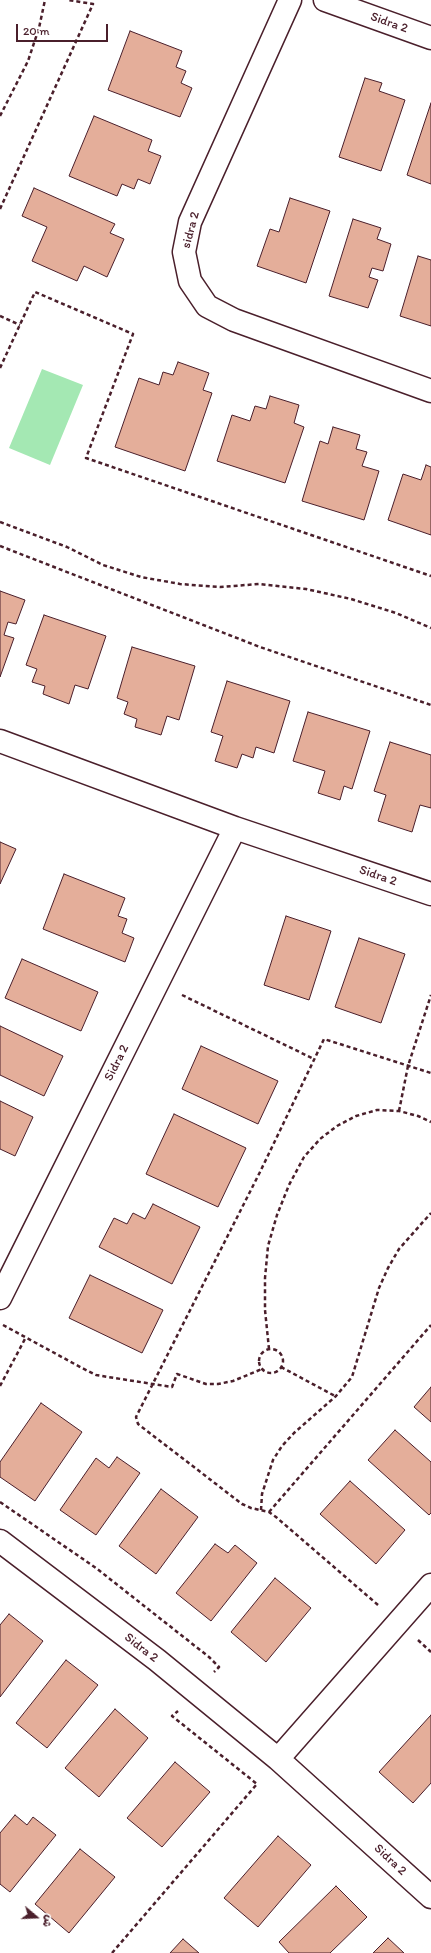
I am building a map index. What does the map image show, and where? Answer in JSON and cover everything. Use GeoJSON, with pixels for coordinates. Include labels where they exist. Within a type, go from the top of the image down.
{"type":"FeatureCollection","features":[{"type":"Feature","properties":{"kind":"street","name":"sidra 2"},"geometry":{"type":"LineString","coordinates":[[290,0],[190,222],[184,252],[190,281],[207,306],[234,320],[431,391]]}},
{"type":"Feature","properties":{"kind":"street","name":"Sidra 2"},"geometry":{"type":"LineString","coordinates":[[325,0],[431,38]]}},
{"type":"Feature","properties":{"kind":"street","name":"Sidra 2"},"geometry":{"type":"LineString","coordinates":[[0,741],[235,828],[431,894]]}},
{"type":"Feature","properties":{"kind":"street","name":"Sidra 2"},"geometry":{"type":"LineString","coordinates":[[0,1298],[235,828]]}},
{"type":"Feature","properties":{"kind":"street","name":"Sidra 2"},"geometry":{"type":"LineString","coordinates":[[0,1541],[145,1651],[278,1759],[431,1897]]}},
{"type":"Feature","properties":{"kind":"street"},"geometry":{"type":"LineString","coordinates":[[278,1759],[431,1585]]}},
{"type":"Feature","properties":{"kind":"path"},"geometry":{"type":"LineString","coordinates":[[0,116],[28,61],[39,28],[45,0]]}},
{"type":"Feature","properties":{"kind":"path"},"geometry":{"type":"LineString","coordinates":[[0,209],[93,4],[68,0]]}},
{"type":"Feature","properties":{"kind":"path"},"geometry":{"type":"LineString","coordinates":[[0,368],[35,292],[133,334],[86,458],[431,576]]}},
{"type":"Feature","properties":{"kind":"path"},"geometry":{"type":"LineString","coordinates":[[0,316],[20,325]]}},
{"type":"Feature","properties":{"kind":"path"},"geometry":{"type":"LineString","coordinates":[[0,522],[67,547],[103,564],[141,577],[180,584],[220,586],[259,584],[306,589],[351,599],[396,613],[431,628]]}},
{"type":"Feature","properties":{"kind":"path"},"geometry":{"type":"LineString","coordinates":[[0,546],[260,647],[431,705]]}},
{"type":"Feature","properties":{"kind":"path"},"geometry":{"type":"LineString","coordinates":[[157,983],[314,1059]]}},
{"type":"Feature","properties":{"kind":"path"},"geometry":{"type":"LineString","coordinates":[[399,1111],[408,1066],[431,995]]}},
{"type":"Feature","properties":{"kind":"path"},"geometry":{"type":"LineString","coordinates":[[398,1622],[276,1517],[269,1512],[251,1508],[242,1504],[138,1424],[136,1417],[260,1172],[324,1038],[431,1073]]}},
{"type":"Feature","properties":{"kind":"path"},"geometry":{"type":"LineString","coordinates":[[269,1349],[265,1310],[265,1278],[268,1246],[276,1215],[289,1185],[304,1157],[320,1139],[337,1126],[356,1116],[377,1110],[399,1111],[431,1122]]}},
{"type":"Feature","properties":{"kind":"path"},"geometry":{"type":"LineString","coordinates":[[261,1510],[262,1494],[266,1476],[273,1460],[282,1446],[345,1386],[356,1367],[379,1288],[388,1268],[399,1249],[431,1213]]}},
{"type":"Feature","properties":{"kind":"path"},"geometry":{"type":"LineString","coordinates":[[0,1324],[96,1375],[172,1387],[177,1374],[206,1384],[218,1384],[233,1381],[262,1369]]}},
{"type":"Feature","properties":{"kind":"path"},"geometry":{"type":"LineString","coordinates":[[269,1512],[431,1325]]}},
{"type":"Feature","properties":{"kind":"path"},"geometry":{"type":"LineString","coordinates":[[0,1386],[26,1338]]}},
{"type":"Feature","properties":{"kind":"path"},"geometry":{"type":"LineString","coordinates":[[269,1349],[281,1353],[283,1360],[281,1367],[276,1372],[269,1372],[262,1369],[259,1363],[263,1352],[269,1349]]}},
{"type":"Feature","properties":{"kind":"path"},"geometry":{"type":"LineString","coordinates":[[281,1367],[336,1396]]}},
{"type":"Feature","properties":{"kind":"path"},"geometry":{"type":"LineString","coordinates":[[0,1502],[96,1568],[219,1667],[172,1716],[257,1784],[112,1953]]}},
{"type":"Feature","properties":{"kind":"green space"},"geometry":{"type":"Polygon","coordinates":[[[42,369],[83,385],[50,465],[9,448],[42,369]]]}},
{"type":"Feature","properties":{"kind":"building"},"geometry":{"type":"Polygon","coordinates":[[[130,31],[182,51],[176,67],[186,71],[181,83],[192,88],[180,117],[108,90],[130,31]]]}},
{"type":"Feature","properties":{"kind":"building"},"geometry":{"type":"Polygon","coordinates":[[[365,78],[382,83],[379,91],[405,100],[381,171],[339,157],[365,78]]]}},
{"type":"Feature","properties":{"kind":"building"},"geometry":{"type":"Polygon","coordinates":[[[431,103],[431,184],[407,175],[431,103]]]}},
{"type":"Feature","properties":{"kind":"building"},"geometry":{"type":"Polygon","coordinates":[[[94,116],[152,140],[148,151],[161,156],[150,184],[138,179],[134,189],[122,184],[117,196],[69,176],[94,116]]]}},
{"type":"Feature","properties":{"kind":"building"},"geometry":{"type":"Polygon","coordinates":[[[34,188],[115,224],[110,233],[124,239],[107,277],[84,266],[77,281],[32,261],[47,227],[22,216],[34,188]]]}},
{"type":"Feature","properties":{"kind":"building"},"geometry":{"type":"Polygon","coordinates":[[[290,198],[330,211],[306,283],[257,266],[270,229],[279,232],[290,198]]]}},
{"type":"Feature","properties":{"kind":"building"},"geometry":{"type":"Polygon","coordinates":[[[353,219],[381,228],[377,239],[391,244],[383,271],[372,268],[369,277],[378,280],[368,308],[329,296],[353,219]]]}},
{"type":"Feature","properties":{"kind":"building"},"geometry":{"type":"Polygon","coordinates":[[[418,256],[431,260],[431,326],[400,316],[418,256]]]}},
{"type":"Feature","properties":{"kind":"building"},"geometry":{"type":"Polygon","coordinates":[[[178,362],[209,373],[203,390],[212,393],[185,471],[115,447],[139,378],[159,385],[163,372],[173,375],[178,362]]]}},
{"type":"Feature","properties":{"kind":"building"},"geometry":{"type":"Polygon","coordinates":[[[270,396],[299,405],[294,423],[304,427],[285,483],[217,461],[232,415],[250,421],[255,406],[266,409],[270,396]]]}},
{"type":"Feature","properties":{"kind":"building"},"geometry":{"type":"Polygon","coordinates":[[[333,427],[360,435],[356,449],[367,452],[362,466],[379,471],[364,520],[302,501],[320,441],[328,444],[333,427]]]}},
{"type":"Feature","properties":{"kind":"building"},"geometry":{"type":"Polygon","coordinates":[[[426,465],[431,467],[431,535],[388,520],[403,474],[421,480],[426,465]]]}},
{"type":"Feature","properties":{"kind":"building"},"geometry":{"type":"Polygon","coordinates":[[[0,591],[25,600],[16,624],[8,622],[4,635],[14,638],[0,677],[0,591]]]}},
{"type":"Feature","properties":{"kind":"building"},"geometry":{"type":"Polygon","coordinates":[[[44,615],[106,636],[88,689],[75,685],[69,704],[43,694],[45,686],[32,682],[37,669],[26,665],[44,615]]]}},
{"type":"Feature","properties":{"kind":"building"},"geometry":{"type":"Polygon","coordinates":[[[132,647],[195,666],[179,720],[167,716],[161,735],[135,727],[137,719],[124,714],[128,702],[117,698],[132,647]]]}},
{"type":"Feature","properties":{"kind":"building"},"geometry":{"type":"Polygon","coordinates":[[[227,681],[290,701],[274,753],[256,747],[253,758],[242,754],[237,768],[215,761],[223,736],[211,732],[227,681]]]}},
{"type":"Feature","properties":{"kind":"building"},"geometry":{"type":"Polygon","coordinates":[[[308,712],[370,731],[352,789],[344,786],[340,800],[318,793],[325,771],[293,761],[308,712]]]}},
{"type":"Feature","properties":{"kind":"building"},"geometry":{"type":"Polygon","coordinates":[[[390,742],[431,755],[431,808],[420,805],[412,832],[378,821],[386,795],[374,791],[390,742]]]}},
{"type":"Feature","properties":{"kind":"building"},"geometry":{"type":"Polygon","coordinates":[[[0,842],[16,849],[0,884],[0,842]]]}},
{"type":"Feature","properties":{"kind":"building"},"geometry":{"type":"Polygon","coordinates":[[[64,874],[125,898],[118,916],[127,919],[122,933],[134,938],[125,962],[43,929],[64,874]]]}},
{"type":"Feature","properties":{"kind":"building"},"geometry":{"type":"Polygon","coordinates":[[[286,916],[331,931],[309,1000],[264,985],[286,916]]]}},
{"type":"Feature","properties":{"kind":"building"},"geometry":{"type":"Polygon","coordinates":[[[359,938],[405,954],[381,1023],[335,1007],[359,938]]]}},
{"type":"Feature","properties":{"kind":"building"},"geometry":{"type":"Polygon","coordinates":[[[22,959],[98,992],[81,1031],[5,998],[22,959]]]}},
{"type":"Feature","properties":{"kind":"building"},"geometry":{"type":"Polygon","coordinates":[[[0,1026],[63,1056],[44,1096],[0,1075],[0,1026]]]}},
{"type":"Feature","properties":{"kind":"building"},"geometry":{"type":"Polygon","coordinates":[[[201,1046],[278,1081],[258,1124],[182,1089],[201,1046]]]}},
{"type":"Feature","properties":{"kind":"building"},"geometry":{"type":"Polygon","coordinates":[[[0,1101],[33,1117],[15,1156],[0,1149],[0,1101]]]}},
{"type":"Feature","properties":{"kind":"building"},"geometry":{"type":"Polygon","coordinates":[[[174,1114],[246,1148],[218,1207],[146,1174],[174,1114]]]}},
{"type":"Feature","properties":{"kind":"building"},"geometry":{"type":"Polygon","coordinates":[[[153,1204],[200,1227],[172,1284],[99,1247],[114,1218],[127,1224],[133,1213],[145,1219],[153,1204]]]}},
{"type":"Feature","properties":{"kind":"building"},"geometry":{"type":"Polygon","coordinates":[[[90,1275],[163,1310],[142,1353],[69,1318],[90,1275]]]}},
{"type":"Feature","properties":{"kind":"building"},"geometry":{"type":"Polygon","coordinates":[[[431,1387],[431,1422],[414,1407],[431,1387]]]}},
{"type":"Feature","properties":{"kind":"building"},"geometry":{"type":"Polygon","coordinates":[[[41,1403],[82,1432],[35,1501],[0,1477],[0,1462],[41,1403]]]}},
{"type":"Feature","properties":{"kind":"building"},"geometry":{"type":"Polygon","coordinates":[[[395,1430],[431,1462],[431,1513],[429,1515],[368,1460],[395,1430]]]}},
{"type":"Feature","properties":{"kind":"building"},"geometry":{"type":"Polygon","coordinates":[[[117,1457],[140,1473],[96,1535],[60,1510],[96,1458],[109,1468],[117,1457]]]}},
{"type":"Feature","properties":{"kind":"building"},"geometry":{"type":"Polygon","coordinates":[[[350,1481],[405,1530],[376,1564],[320,1514],[350,1481]]]}},
{"type":"Feature","properties":{"kind":"building"},"geometry":{"type":"Polygon","coordinates":[[[161,1489],[198,1517],[156,1574],[119,1546],[161,1489]]]}},
{"type":"Feature","properties":{"kind":"building"},"geometry":{"type":"Polygon","coordinates":[[[215,1544],[228,1553],[235,1545],[257,1563],[211,1621],[176,1593],[215,1544]]]}},
{"type":"Feature","properties":{"kind":"building"},"geometry":{"type":"Polygon","coordinates":[[[275,1578],[311,1608],[266,1662],[231,1632],[275,1578]]]}},
{"type":"Feature","properties":{"kind":"building"},"geometry":{"type":"Polygon","coordinates":[[[9,1614],[43,1641],[0,1697],[0,1625],[9,1614]]]}},
{"type":"Feature","properties":{"kind":"building"},"geometry":{"type":"Polygon","coordinates":[[[66,1660],[98,1685],[47,1748],[16,1723],[66,1660]]]}},
{"type":"Feature","properties":{"kind":"building"},"geometry":{"type":"Polygon","coordinates":[[[115,1709],[148,1738],[99,1797],[65,1768],[115,1709]]]}},
{"type":"Feature","properties":{"kind":"building"},"geometry":{"type":"Polygon","coordinates":[[[431,1715],[431,1783],[413,1803],[379,1772],[431,1715]]]}},
{"type":"Feature","properties":{"kind":"building"},"geometry":{"type":"Polygon","coordinates":[[[175,1762],[210,1792],[162,1847],[127,1818],[175,1762]]]}},
{"type":"Feature","properties":{"kind":"building"},"geometry":{"type":"Polygon","coordinates":[[[15,1815],[27,1825],[33,1817],[56,1835],[10,1892],[0,1884],[0,1833],[15,1815]]]}},
{"type":"Feature","properties":{"kind":"building"},"geometry":{"type":"Polygon","coordinates":[[[278,1836],[311,1865],[258,1927],[224,1898],[278,1836]]]}},
{"type":"Feature","properties":{"kind":"building"},"geometry":{"type":"Polygon","coordinates":[[[80,1849],[115,1877],[69,1933],[35,1904],[80,1849]]]}},
{"type":"Feature","properties":{"kind":"building"},"geometry":{"type":"Polygon","coordinates":[[[336,1886],[367,1917],[330,1953],[289,1953],[279,1942],[336,1886]]]}},
{"type":"Feature","properties":{"kind":"building"},"geometry":{"type":"Polygon","coordinates":[[[388,1938],[404,1953],[373,1953],[388,1938]]]}},
{"type":"Feature","properties":{"kind":"building"},"geometry":{"type":"Polygon","coordinates":[[[183,1939],[199,1953],[170,1953],[183,1939]]]}}]}
